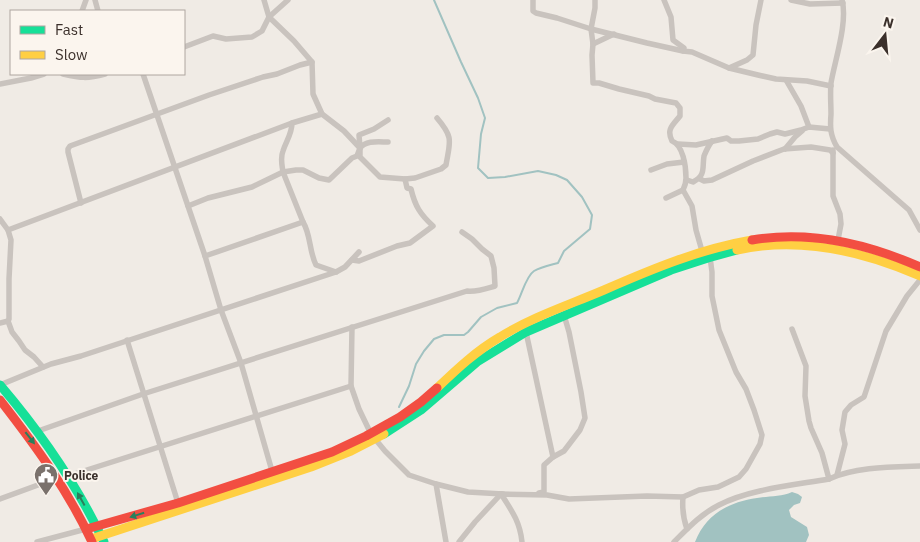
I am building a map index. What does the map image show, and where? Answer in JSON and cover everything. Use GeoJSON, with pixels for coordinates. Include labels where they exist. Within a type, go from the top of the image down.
{"type":"FeatureCollection","features":[{"type":"Feature","properties":{"kind":"main road"},"geometry":{"type":"LineString","coordinates":[[86,529],[178,503],[373,437],[414,407],[477,352],[500,337],[524,324],[656,268],[702,251],[729,244],[770,238],[811,238],[838,240],[884,252],[920,267]]}},
{"type":"Feature","properties":{"kind":"main road"},"geometry":{"type":"LineString","coordinates":[[0,400],[39,449],[92,540],[103,539],[341,456],[414,416],[477,363],[526,332],[680,266],[746,248],[790,245],[818,246],[854,251],[888,261],[920,276]]}},
{"type":"Feature","properties":{"kind":"main road"},"geometry":{"type":"LineString","coordinates":[[0,385],[38,431],[68,476],[103,539]]}},
{"type":"Feature","properties":{"kind":"street"},"geometry":{"type":"LineString","coordinates":[[264,0],[269,17],[312,62],[313,94],[322,114],[344,131],[360,148]]}},
{"type":"Feature","properties":{"kind":"street"},"geometry":{"type":"LineString","coordinates":[[185,47],[213,36],[226,39],[252,37],[262,31],[269,17],[288,0]]}},
{"type":"Feature","properties":{"kind":"street"},"geometry":{"type":"LineString","coordinates":[[533,0],[532,10],[536,13],[591,29],[692,52],[729,68],[767,77],[807,81],[831,86]]}},
{"type":"Feature","properties":{"kind":"street"},"geometry":{"type":"LineString","coordinates":[[595,0],[591,29],[593,84],[599,83],[654,99],[676,103],[680,108],[680,116],[668,134],[678,144],[682,153],[687,180],[683,190],[666,198]]}},
{"type":"Feature","properties":{"kind":"street"},"geometry":{"type":"LineString","coordinates":[[664,0],[671,17],[673,40],[684,48],[683,51]]}},
{"type":"Feature","properties":{"kind":"street"},"geometry":{"type":"LineString","coordinates":[[729,68],[747,60],[753,55],[761,0]]}},
{"type":"Feature","properties":{"kind":"street"},"geometry":{"type":"LineString","coordinates":[[791,0],[810,4],[842,2],[841,36],[831,86],[830,129],[833,141],[836,147],[909,210],[920,230]]}},
{"type":"Feature","properties":{"kind":"street"},"geometry":{"type":"LineString","coordinates":[[265,24],[276,24]]}},
{"type":"Feature","properties":{"kind":"street"},"geometry":{"type":"LineString","coordinates":[[593,44],[614,34]]}},
{"type":"Feature","properties":{"kind":"street"},"geometry":{"type":"LineString","coordinates":[[81,203],[68,152],[69,147],[156,114],[263,77],[277,74],[300,64],[312,62]]}},
{"type":"Feature","properties":{"kind":"street"},"geometry":{"type":"LineString","coordinates":[[0,84],[41,75]]}},
{"type":"Feature","properties":{"kind":"street"},"geometry":{"type":"LineString","coordinates":[[69,75],[90,78],[101,75]]}},
{"type":"Feature","properties":{"kind":"street"},"geometry":{"type":"LineString","coordinates":[[143,75],[240,363],[272,471]]}},
{"type":"Feature","properties":{"kind":"street"},"geometry":{"type":"LineString","coordinates":[[786,80],[802,106],[808,127]]}},
{"type":"Feature","properties":{"kind":"street"},"geometry":{"type":"LineString","coordinates":[[8,230],[292,123],[322,114]]}},
{"type":"Feature","properties":{"kind":"street"},"geometry":{"type":"LineString","coordinates":[[388,120],[374,129],[359,135],[360,157],[380,178],[405,179],[416,178],[441,169],[446,165],[450,137],[437,118]]}},
{"type":"Feature","properties":{"kind":"street"},"geometry":{"type":"LineString","coordinates":[[292,123],[292,131],[282,153],[281,164],[283,172],[308,234],[314,262],[320,267],[336,272]]}},
{"type":"Feature","properties":{"kind":"street"},"geometry":{"type":"LineString","coordinates":[[678,144],[696,144],[727,138],[731,141],[758,139],[777,132],[785,134],[808,127],[830,129]]}},
{"type":"Feature","properties":{"kind":"street"},"geometry":{"type":"LineString","coordinates":[[784,149],[808,127]]}},
{"type":"Feature","properties":{"kind":"street"},"geometry":{"type":"LineString","coordinates":[[687,180],[693,182],[700,179],[703,173],[705,154],[712,141]]}},
{"type":"Feature","properties":{"kind":"street"},"geometry":{"type":"LineString","coordinates":[[833,141],[833,196],[840,214],[841,224],[838,240]]}},
{"type":"Feature","properties":{"kind":"street"},"geometry":{"type":"LineString","coordinates":[[188,206],[208,198],[252,187],[283,172],[302,170],[319,178],[329,180],[352,158],[357,156],[363,144],[388,142]]}},
{"type":"Feature","properties":{"kind":"street"},"geometry":{"type":"LineString","coordinates":[[700,179],[704,181],[712,180],[784,149],[812,147],[830,150],[833,153]]}},
{"type":"Feature","properties":{"kind":"street"},"geometry":{"type":"LineString","coordinates":[[651,170],[667,164],[684,162]]}},
{"type":"Feature","properties":{"kind":"street"},"geometry":{"type":"LineString","coordinates":[[352,260],[359,261],[410,243],[432,226],[414,203],[411,189],[407,188],[405,179]]}},
{"type":"Feature","properties":{"kind":"street"},"geometry":{"type":"LineString","coordinates":[[683,190],[692,206],[702,251]]}},
{"type":"Feature","properties":{"kind":"street"},"geometry":{"type":"LineString","coordinates":[[0,218],[8,230],[11,240],[8,321],[12,332],[25,350],[43,367]]}},
{"type":"Feature","properties":{"kind":"street"},"geometry":{"type":"LineString","coordinates":[[205,256],[303,222]]}},
{"type":"Feature","properties":{"kind":"street"},"geometry":{"type":"LineString","coordinates":[[38,431],[143,394],[352,327],[467,291],[485,290],[494,286],[494,268],[491,256],[462,232]]}},
{"type":"Feature","properties":{"kind":"street"},"geometry":{"type":"LineString","coordinates":[[0,385],[51,364],[81,356],[336,272],[345,267],[359,252]]}},
{"type":"Feature","properties":{"kind":"street"},"geometry":{"type":"LineString","coordinates":[[352,327],[351,386],[359,409],[373,437],[385,452],[409,474],[436,484],[468,492],[546,495],[569,499],[647,496],[683,497],[739,477],[762,440],[746,389],[736,372],[719,330],[712,296],[710,257]]}},
{"type":"Feature","properties":{"kind":"street"},"geometry":{"type":"LineString","coordinates":[[837,475],[845,444],[842,430],[845,412],[851,405],[864,397],[886,331],[907,296],[920,280]]}},
{"type":"Feature","properties":{"kind":"street"},"geometry":{"type":"LineString","coordinates":[[459,542],[501,494],[544,492],[544,466],[553,457],[564,451],[580,430],[585,418],[569,332],[564,315]]}},
{"type":"Feature","properties":{"kind":"street"},"geometry":{"type":"LineString","coordinates":[[0,323],[8,321]]}},
{"type":"Feature","properties":{"kind":"street"},"geometry":{"type":"LineString","coordinates":[[792,329],[806,366],[805,396],[811,428],[822,453],[829,479]]}},
{"type":"Feature","properties":{"kind":"street"},"geometry":{"type":"LineString","coordinates":[[526,332],[553,457]]}},
{"type":"Feature","properties":{"kind":"street"},"geometry":{"type":"LineString","coordinates":[[127,340],[178,503]]}},
{"type":"Feature","properties":{"kind":"street"},"geometry":{"type":"LineString","coordinates":[[68,476],[351,386]]}},
{"type":"Feature","properties":{"kind":"street"},"geometry":{"type":"LineString","coordinates":[[674,542],[698,519],[719,505],[745,495],[829,479],[837,475],[876,469],[920,466]]}},
{"type":"Feature","properties":{"kind":"street"},"geometry":{"type":"LineString","coordinates":[[0,499],[57,478]]}},
{"type":"Feature","properties":{"kind":"street"},"geometry":{"type":"LineString","coordinates":[[436,484],[446,542]]}},
{"type":"Feature","properties":{"kind":"street"},"geometry":{"type":"LineString","coordinates":[[501,494],[517,520],[521,530],[522,542]]}},
{"type":"Feature","properties":{"kind":"street"},"geometry":{"type":"LineString","coordinates":[[683,497],[682,508],[687,529]]}},
{"type":"Feature","properties":{"kind":"street"},"geometry":{"type":"LineString","coordinates":[[37,542],[86,529]]}},
{"type":"Feature","properties":{"kind":"water"},"geometry":{"type":"Polygon","coordinates":[[[792,492],[802,497],[800,503],[794,505],[789,510],[791,517],[807,527],[809,535],[806,542],[695,542],[705,524],[728,506],[747,500],[779,496],[792,492]]]}},
{"type":"Feature","properties":{"kind":"waterway"},"geometry":{"type":"LineString","coordinates":[[399,407],[409,386],[416,364],[434,339],[444,335],[464,335],[481,317],[497,308],[517,303],[531,273],[540,268],[558,263],[564,251],[590,229],[592,215],[582,197],[567,180],[556,175],[538,171],[488,178],[478,168],[481,134],[485,118],[478,98],[434,0]]}},
{"type":"Feature","properties":{"kind":"traffic: fast"},"geometry":{"type":"LineString","coordinates":[[384,434],[421,410],[477,362],[526,332],[671,270],[737,250]]}},
{"type":"Feature","properties":{"kind":"traffic: fast"},"geometry":{"type":"LineString","coordinates":[[0,385],[57,460],[82,500],[104,542]]}},
{"type":"Feature","properties":{"kind":"traffic: slow"},"geometry":{"type":"LineString","coordinates":[[437,388],[483,348],[525,323],[676,260],[752,240]]}},
{"type":"Feature","properties":{"kind":"traffic: slow"},"geometry":{"type":"LineString","coordinates":[[737,250],[784,245],[808,245],[831,248],[876,259],[920,276]]}},
{"type":"Feature","properties":{"kind":"traffic: slow"},"geometry":{"type":"LineString","coordinates":[[91,539],[311,467],[351,451],[384,434]]}},
{"type":"Feature","properties":{"kind":"traffic: jam"},"geometry":{"type":"LineString","coordinates":[[752,240],[795,237],[838,241],[880,252],[920,267]]}},
{"type":"Feature","properties":{"kind":"traffic: jam"},"geometry":{"type":"LineString","coordinates":[[90,528],[178,503],[332,452],[400,417],[437,388]]}},
{"type":"Feature","properties":{"kind":"traffic: jam"},"geometry":{"type":"LineString","coordinates":[[0,400],[50,468],[83,523],[92,542]]}},
{"type":"Feature","properties":{"kind":"place","name":"Police"},"geometry":{"type":"Point","coordinates":[46,496]}}]}
